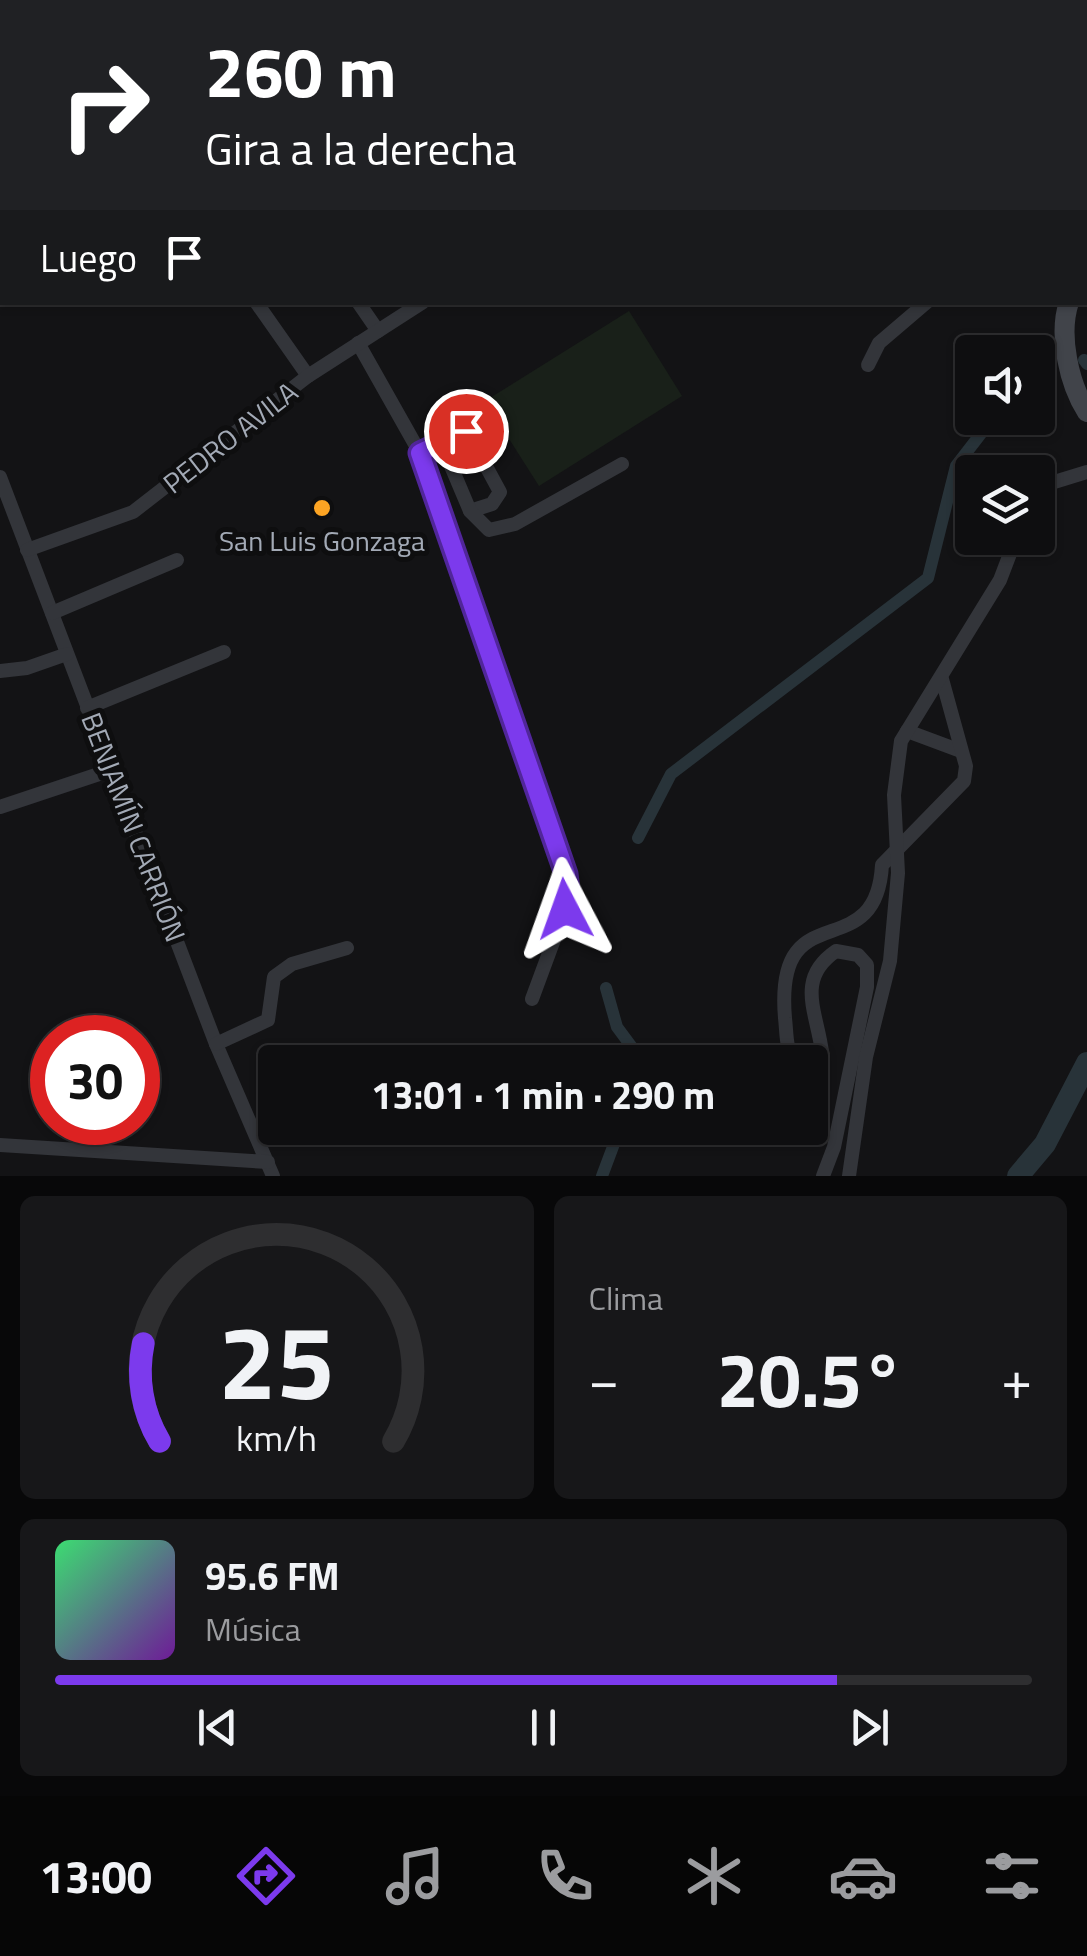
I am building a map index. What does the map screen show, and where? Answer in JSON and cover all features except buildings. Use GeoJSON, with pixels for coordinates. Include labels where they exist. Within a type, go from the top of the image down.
{"type":"FeatureCollection","features":[{"type":"Feature","properties":{"kind":"main road"},"geometry":{"type":"LineString","coordinates":[[1069,305],[1066,347],[1076,395],[1087,412]]}},
{"type":"Feature","properties":{"kind":"street"},"geometry":{"type":"LineString","coordinates":[[258,305],[308,376]]}},
{"type":"Feature","properties":{"kind":"street"},"geometry":{"type":"LineString","coordinates":[[360,305],[378,331]]}},
{"type":"Feature","properties":{"kind":"street","name":"PEDRO AVILA"},"geometry":{"type":"LineString","coordinates":[[27,550],[133,512],[308,376],[418,305]]}},
{"type":"Feature","properties":{"kind":"street"},"geometry":{"type":"LineString","coordinates":[[868,366],[879,343],[924,305]]}},
{"type":"Feature","properties":{"kind":"street"},"geometry":{"type":"LineString","coordinates":[[358,343],[420,453],[570,886],[532,999]]}},
{"type":"Feature","properties":{"kind":"street"},"geometry":{"type":"LineString","coordinates":[[420,453],[463,430],[468,433],[500,492],[492,504],[470,512]]}},
{"type":"Feature","properties":{"kind":"street"},"geometry":{"type":"LineString","coordinates":[[438,445],[444,448],[470,512],[490,530],[502,529],[622,464]]}},
{"type":"Feature","properties":{"kind":"street"},"geometry":{"type":"LineString","coordinates":[[1055,482],[1087,472]]}},
{"type":"Feature","properties":{"kind":"street","name":"BENJAMÍN CARRIÓN"},"geometry":{"type":"LineString","coordinates":[[0,476],[6,512],[27,550],[216,1044],[271,1169]]}},
{"type":"Feature","properties":{"kind":"street"},"geometry":{"type":"LineString","coordinates":[[849,1176],[866,1057],[890,961],[897,845],[894,795],[901,742],[1000,580],[1010,555]]}},
{"type":"Feature","properties":{"kind":"street"},"geometry":{"type":"LineString","coordinates":[[52,613],[177,560]]}},
{"type":"Feature","properties":{"kind":"street"},"geometry":{"type":"LineString","coordinates":[[88,708],[224,652]]}},
{"type":"Feature","properties":{"kind":"street"},"geometry":{"type":"LineString","coordinates":[[0,671],[28,668],[67,654]]}},
{"type":"Feature","properties":{"kind":"street"},"geometry":{"type":"LineString","coordinates":[[788,1045],[784,1003],[792,954],[804,941],[844,928],[869,912],[881,889],[882,865],[897,845],[951,798],[964,781],[966,766],[958,750],[942,679]]}},
{"type":"Feature","properties":{"kind":"street"},"geometry":{"type":"LineString","coordinates":[[908,731],[958,750]]}},
{"type":"Feature","properties":{"kind":"street"},"geometry":{"type":"LineString","coordinates":[[0,807],[114,770]]}},
{"type":"Feature","properties":{"kind":"street"},"geometry":{"type":"LineString","coordinates":[[216,1044],[268,1020],[274,977],[292,964],[347,948]]}},
{"type":"Feature","properties":{"kind":"street"},"geometry":{"type":"LineString","coordinates":[[821,1045],[812,1005],[818,965],[836,951],[858,956],[867,965],[867,987],[834,1147],[823,1176]]}},
{"type":"Feature","properties":{"kind":"street"},"geometry":{"type":"LineString","coordinates":[[0,1145],[271,1169]]}},
{"type":"Feature","properties":{"kind":"shaded area"},"geometry":{"type":"Polygon","coordinates":[[[629,311],[682,396],[539,486],[485,401],[629,311]]]}},
{"type":"Feature","properties":{"kind":"waterway"},"geometry":{"type":"LineString","coordinates":[[1084,360],[1087,364]]}},
{"type":"Feature","properties":{"kind":"waterway"},"geometry":{"type":"LineString","coordinates":[[638,838],[671,774],[928,578],[956,466],[980,435]]}},
{"type":"Feature","properties":{"kind":"waterway"},"geometry":{"type":"LineString","coordinates":[[606,988],[617,1027],[630,1045]]}},
{"type":"Feature","properties":{"kind":"waterway"},"geometry":{"type":"LineString","coordinates":[[1018,1176],[1045,1144],[1087,1063]]}},
{"type":"Feature","properties":{"kind":"waterway"},"geometry":{"type":"LineString","coordinates":[[602,1176],[614,1145]]}},
{"type":"Feature","properties":{"kind":"place","name":"San Luis Gonzaga"},"geometry":{"type":"Point","coordinates":[322,508]}},
{"type":"Feature","properties":{"kind":"route"},"geometry":{"type":"LineString","coordinates":[[466,431],[420,453],[570,886],[565,909]]}}]}
